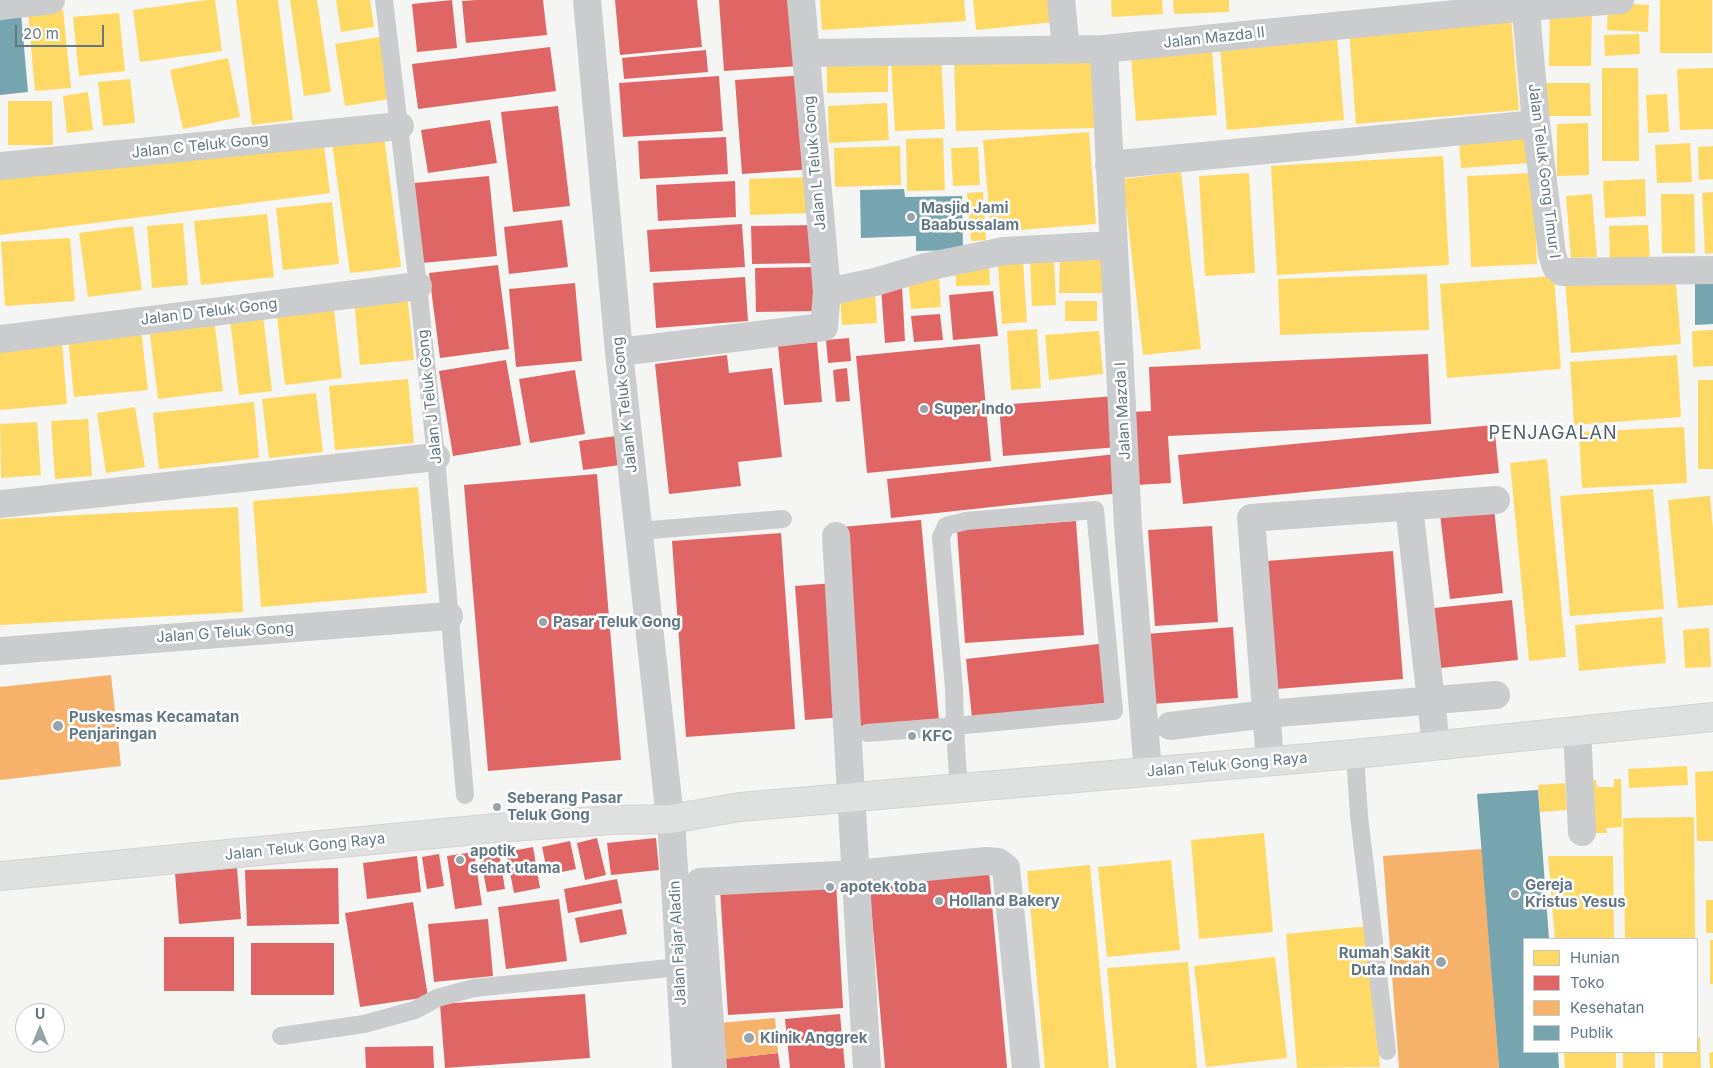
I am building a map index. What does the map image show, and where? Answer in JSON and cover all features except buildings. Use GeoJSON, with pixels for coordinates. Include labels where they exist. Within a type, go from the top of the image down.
{"type":"FeatureCollection","features":[{"type":"Feature","properties":{"kind":"main road","name":"Jalan Teluk Gong Raya"},"geometry":{"type":"LineString","coordinates":[[0,876],[460,832],[1355,754],[1713,717]]}},
{"type":"Feature","properties":{"kind":"street"},"geometry":{"type":"LineString","coordinates":[[0,6],[51,0]]}},
{"type":"Feature","properties":{"kind":"street","name":"Jalan K Teluk Gong"},"geometry":{"type":"LineString","coordinates":[[587,0],[619,352],[670,814]]}},
{"type":"Feature","properties":{"kind":"street","name":"Jalan L Teluk Gong"},"geometry":{"type":"LineString","coordinates":[[619,352],[824,327],[827,292],[801,0]]}},
{"type":"Feature","properties":{"kind":"street"},"geometry":{"type":"LineString","coordinates":[[1061,0],[1066,49]]}},
{"type":"Feature","properties":{"kind":"street","name":"Jalan Mazda II"},"geometry":{"type":"LineString","coordinates":[[806,53],[1104,49],[1525,3],[1620,0]]}},
{"type":"Feature","properties":{"kind":"street","name":"Jalan Teluk Gong Timur I"},"geometry":{"type":"LineString","coordinates":[[1525,3],[1536,124],[1552,254],[1556,267],[1562,272],[1713,270]]}},
{"type":"Feature","properties":{"kind":"street","name":"Jalan Mazda I"},"geometry":{"type":"LineString","coordinates":[[1104,49],[1128,527],[1148,772]]}},
{"type":"Feature","properties":{"kind":"street"},"geometry":{"type":"LineString","coordinates":[[1109,165],[1536,124]]}},
{"type":"Feature","properties":{"kind":"street","name":"Jalan C Teluk Gong"},"geometry":{"type":"LineString","coordinates":[[0,166],[400,126]]}},
{"type":"Feature","properties":{"kind":"street"},"geometry":{"type":"LineString","coordinates":[[827,292],[875,282],[926,267],[1004,251],[1114,246]]}},
{"type":"Feature","properties":{"kind":"street","name":"Jalan D Teluk Gong"},"geometry":{"type":"LineString","coordinates":[[0,339],[418,286]]}},
{"type":"Feature","properties":{"kind":"street"},"geometry":{"type":"LineString","coordinates":[[0,504],[436,457]]}},
{"type":"Feature","properties":{"kind":"street"},"geometry":{"type":"LineString","coordinates":[[1270,761],[1251,518],[1496,500]]}},
{"type":"Feature","properties":{"kind":"street"},"geometry":{"type":"LineString","coordinates":[[1409,506],[1436,745]]}},
{"type":"Feature","properties":{"kind":"street"},"geometry":{"type":"LineString","coordinates":[[836,536],[867,1068]]}},
{"type":"Feature","properties":{"kind":"street","name":"Jalan G Teluk Gong"},"geometry":{"type":"LineString","coordinates":[[0,651],[449,616]]}},
{"type":"Feature","properties":{"kind":"street"},"geometry":{"type":"LineString","coordinates":[[1170,726],[1266,714],[1496,695]]}},
{"type":"Feature","properties":{"kind":"street"},"geometry":{"type":"LineString","coordinates":[[1576,730],[1582,832]]}},
{"type":"Feature","properties":{"kind":"street","name":"Jalan Fajar Aladin"},"geometry":{"type":"LineString","coordinates":[[670,814],[686,1068]]}},
{"type":"Feature","properties":{"kind":"street"},"geometry":{"type":"LineString","coordinates":[[713,1068],[700,882],[856,874],[986,861],[998,862],[1006,868],[1026,1068]]}},
{"type":"Feature","properties":{"kind":"lane","name":"Jalan J Teluk Gong"},"geometry":{"type":"LineString","coordinates":[[384,0],[400,126],[436,457],[465,795]]}},
{"type":"Feature","properties":{"kind":"lane"},"geometry":{"type":"LineString","coordinates":[[867,734],[955,726],[1114,711],[1094,510],[966,521],[946,526],[941,537],[955,726],[959,788]]}},
{"type":"Feature","properties":{"kind":"lane"},"geometry":{"type":"LineString","coordinates":[[639,531],[783,519]]}},
{"type":"Feature","properties":{"kind":"lane"},"geometry":{"type":"LineString","coordinates":[[1355,754],[1359,816],[1386,1051]]}},
{"type":"Feature","properties":{"kind":"lane"},"geometry":{"type":"LineString","coordinates":[[281,1036],[364,1024],[414,1010],[437,998],[474,988],[680,967]]}},
{"type":"Feature","properties":{"kind":"place","name":"Masjid Jami Baabussalam"},"geometry":{"type":"Point","coordinates":[911,217]}},
{"type":"Feature","properties":{"kind":"place","name":"Super Indo"},"geometry":{"type":"Point","coordinates":[924,409]}},
{"type":"Feature","properties":{"kind":"place","name":"Pasar Teluk Gong"},"geometry":{"type":"Point","coordinates":[543,622]}},
{"type":"Feature","properties":{"kind":"place","name":"Puskesmas Kecamatan Penjaringan"},"geometry":{"type":"Point","coordinates":[58,726]}},
{"type":"Feature","properties":{"kind":"place","name":"KFC"},"geometry":{"type":"Point","coordinates":[912,736]}},
{"type":"Feature","properties":{"kind":"place","name":"Seberang Pasar Teluk Gong"},"geometry":{"type":"Point","coordinates":[497,807]}},
{"type":"Feature","properties":{"kind":"place","name":"apotik sehat utama"},"geometry":{"type":"Point","coordinates":[460,860]}},
{"type":"Feature","properties":{"kind":"place","name":"apotek toba"},"geometry":{"type":"Point","coordinates":[830,887]}},
{"type":"Feature","properties":{"kind":"place","name":"Gereja Kristus Yesus"},"geometry":{"type":"Point","coordinates":[1515,894]}},
{"type":"Feature","properties":{"kind":"place","name":"Holland Bakery"},"geometry":{"type":"Point","coordinates":[939,901]}},
{"type":"Feature","properties":{"kind":"place","name":"Rumah Sakit Duta Indah"},"geometry":{"type":"Point","coordinates":[1441,962]}},
{"type":"Feature","properties":{"kind":"place","name":"Klinik Anggrek"},"geometry":{"type":"Point","coordinates":[749,1038]}},
{"type":"Feature","properties":{"kind":"district","name":"PENJAGALAN"},"geometry":{"type":"Point","coordinates":[1553,434]}}]}
